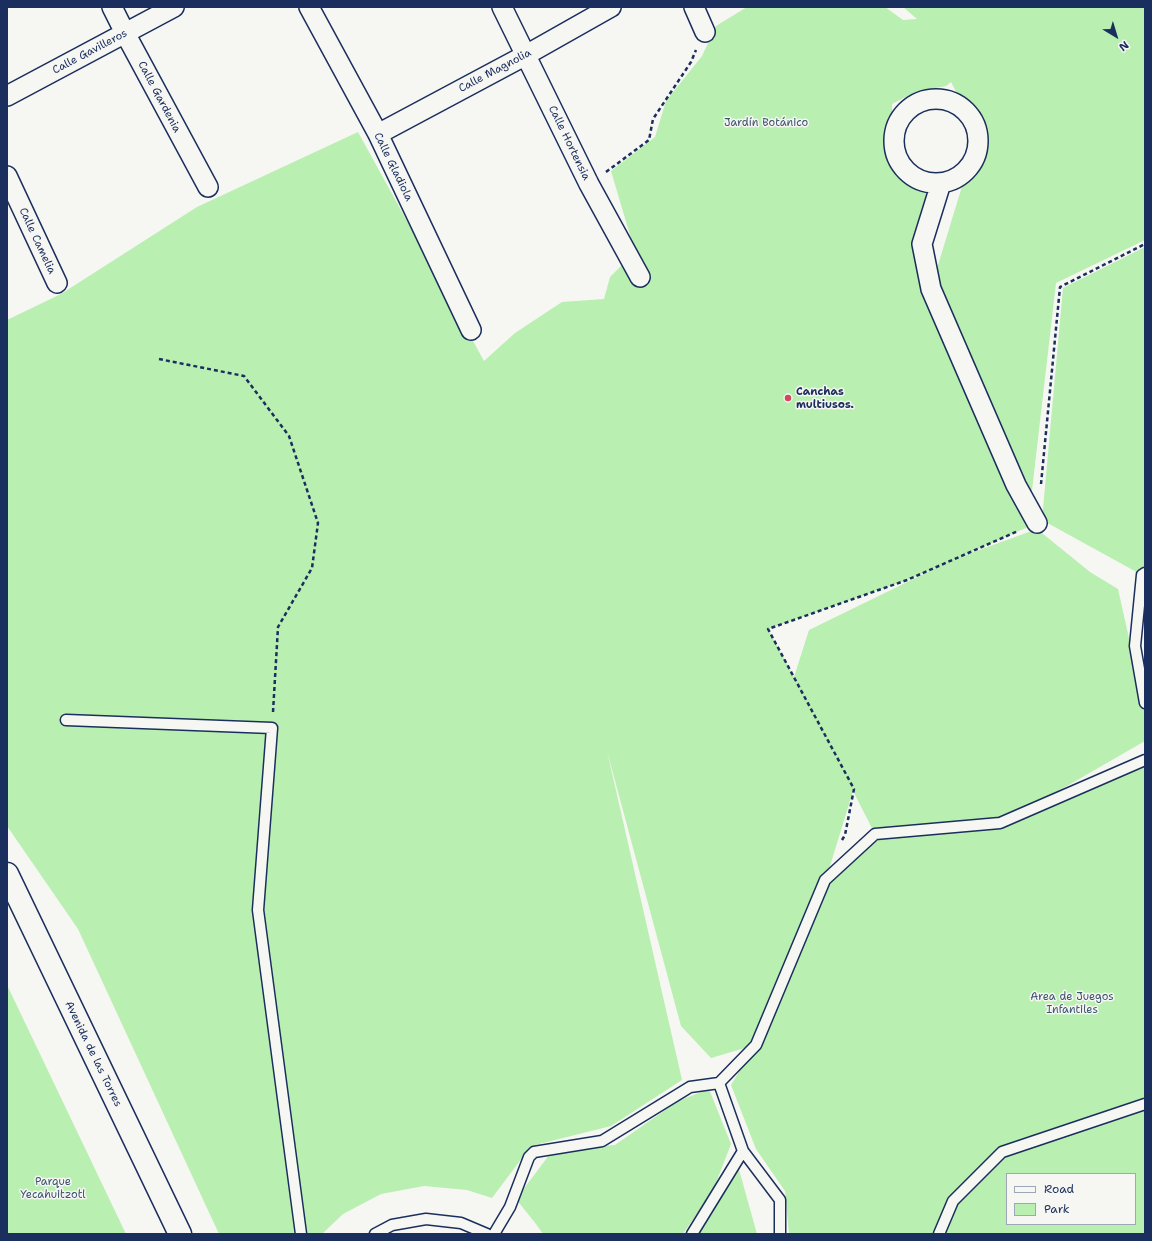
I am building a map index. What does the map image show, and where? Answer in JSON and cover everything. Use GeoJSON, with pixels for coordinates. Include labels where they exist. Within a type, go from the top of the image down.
{"type":"FeatureCollection","features":[{"type":"Feature","properties":{"kind":"street","name":"Calle Gardenia"},"geometry":{"type":"LineString","coordinates":[[112,7],[208,187]]}},
{"type":"Feature","properties":{"kind":"street","name":"Calle Gavilleros"},"geometry":{"type":"LineString","coordinates":[[7,96],[174,7]]}},
{"type":"Feature","properties":{"kind":"street","name":"Calle Gladiola"},"geometry":{"type":"LineString","coordinates":[[309,7],[378,134],[471,330]]}},
{"type":"Feature","properties":{"kind":"street","name":"Calle Hortensia"},"geometry":{"type":"LineString","coordinates":[[502,7],[589,184],[640,277]]}},
{"type":"Feature","properties":{"kind":"street","name":"Calle Magnolia"},"geometry":{"type":"LineString","coordinates":[[378,134],[526,55],[611,7]]}},
{"type":"Feature","properties":{"kind":"street"},"geometry":{"type":"LineString","coordinates":[[694,7],[705,32]]}},
{"type":"Feature","properties":{"kind":"street"},"geometry":{"type":"LineString","coordinates":[[927,99],[941,99],[954,102],[965,110],[974,121],[978,134],[978,147],[973,160],[966,171],[954,179],[941,183],[927,182],[914,177],[903,168],[894,148],[893,141],[896,127],[903,114],[914,105],[927,99]]}},
{"type":"Feature","properties":{"kind":"street","name":"Calle Camelia"},"geometry":{"type":"LineString","coordinates":[[7,176],[57,284]]}},
{"type":"Feature","properties":{"kind":"street"},"geometry":{"type":"LineString","coordinates":[[941,183],[922,244],[931,289],[1016,485],[1037,523]]}},
{"type":"Feature","properties":{"kind":"street","name":"Avenida de las Torres"},"geometry":{"type":"LineString","coordinates":[[7,874],[180,1234]]}},
{"type":"Feature","properties":{"kind":"lane"},"geometry":{"type":"LineString","coordinates":[[1145,573],[1142,575],[1135,646],[1145,703]]}},
{"type":"Feature","properties":{"kind":"lane"},"geometry":{"type":"LineString","coordinates":[[66,720],[272,728],[258,910],[301,1234]]}},
{"type":"Feature","properties":{"kind":"lane"},"geometry":{"type":"LineString","coordinates":[[494,1234],[510,1207],[528,1158],[534,1152],[602,1141],[690,1087],[719,1083],[756,1045],[825,880],[875,834],[1000,823],[1145,760]]}},
{"type":"Feature","properties":{"kind":"lane"},"geometry":{"type":"LineString","coordinates":[[719,1083],[744,1151],[780,1200],[780,1234]]}},
{"type":"Feature","properties":{"kind":"lane"},"geometry":{"type":"LineString","coordinates":[[939,1234],[954,1201],[1002,1152],[1145,1104]]}},
{"type":"Feature","properties":{"kind":"lane"},"geometry":{"type":"LineString","coordinates":[[692,1234],[744,1151]]}},
{"type":"Feature","properties":{"kind":"lane"},"geometry":{"type":"LineString","coordinates":[[376,1234],[392,1225],[426,1219],[461,1223],[487,1234]]}},
{"type":"Feature","properties":{"kind":"path"},"geometry":{"type":"LineString","coordinates":[[589,184],[649,140],[652,119],[691,62],[705,32]]}},
{"type":"Feature","properties":{"kind":"path"},"geometry":{"type":"LineString","coordinates":[[842,841],[845,835],[854,789],[768,629],[907,580],[1037,523],[1060,287],[1145,244]]}},
{"type":"Feature","properties":{"kind":"path"},"geometry":{"type":"LineString","coordinates":[[159,359],[244,376],[289,436],[318,523],[312,568],[278,627],[272,728]]}},
{"type":"Feature","properties":{"kind":"green space"},"geometry":{"type":"Polygon","coordinates":[[[747,7],[885,7],[903,20],[917,19],[903,7],[1145,7],[1145,240],[1056,283],[1031,499],[1037,523],[960,557],[1037,529],[1090,572],[1118,589],[1145,710],[1145,741],[1013,817],[1145,760],[1145,1234],[789,1234],[785,1191],[756,1149],[731,1085],[755,1045],[711,1058],[681,1026],[607,751],[682,1080],[611,1126],[531,1146],[492,1198],[467,1190],[424,1186],[381,1194],[343,1214],[322,1234],[219,1234],[78,929],[7,826],[7,320],[61,294],[197,207],[358,132],[484,361],[515,333],[562,302],[604,299],[610,277],[635,252],[611,171],[655,137],[666,101],[702,56],[716,26],[747,7]],[[951,82],[946,86],[915,92],[892,104],[893,141],[914,177],[941,183],[922,244],[931,288],[978,134],[951,82]],[[938,567],[907,580],[768,629],[794,677],[809,630],[938,567]],[[853,791],[826,879],[875,834],[853,791]]]}},
{"type":"Feature","properties":{"kind":"green space"},"geometry":{"type":"Polygon","coordinates":[[[1145,247],[1145,591],[1142,575],[1042,520],[1063,288],[1145,247]]]}},
{"type":"Feature","properties":{"kind":"green space","name":"Parque Yecahuitzotl"},"geometry":{"type":"Polygon","coordinates":[[[7,985],[126,1234],[7,1234],[7,985]]]}},
{"type":"Feature","properties":{"kind":"green space"},"geometry":{"type":"Polygon","coordinates":[[[709,1089],[731,1144],[714,1188],[683,1234],[543,1234],[516,1199],[553,1150],[615,1145],[678,1101],[709,1089]]]}},
{"type":"Feature","properties":{"kind":"green space"},"geometry":{"type":"Polygon","coordinates":[[[738,1166],[757,1234],[697,1234],[738,1166]]]}},
{"type":"Feature","properties":{"kind":"place","name":"Canchas multiusos."},"geometry":{"type":"Point","coordinates":[788,398]}},
{"type":"Feature","properties":{"kind":"park label","name":"Jardín Botánico"},"geometry":{"type":"Point","coordinates":[766,123]}},
{"type":"Feature","properties":{"kind":"park label","name":"Area de Juegos Infantiles"},"geometry":{"type":"Point","coordinates":[1072,1003]}}]}
